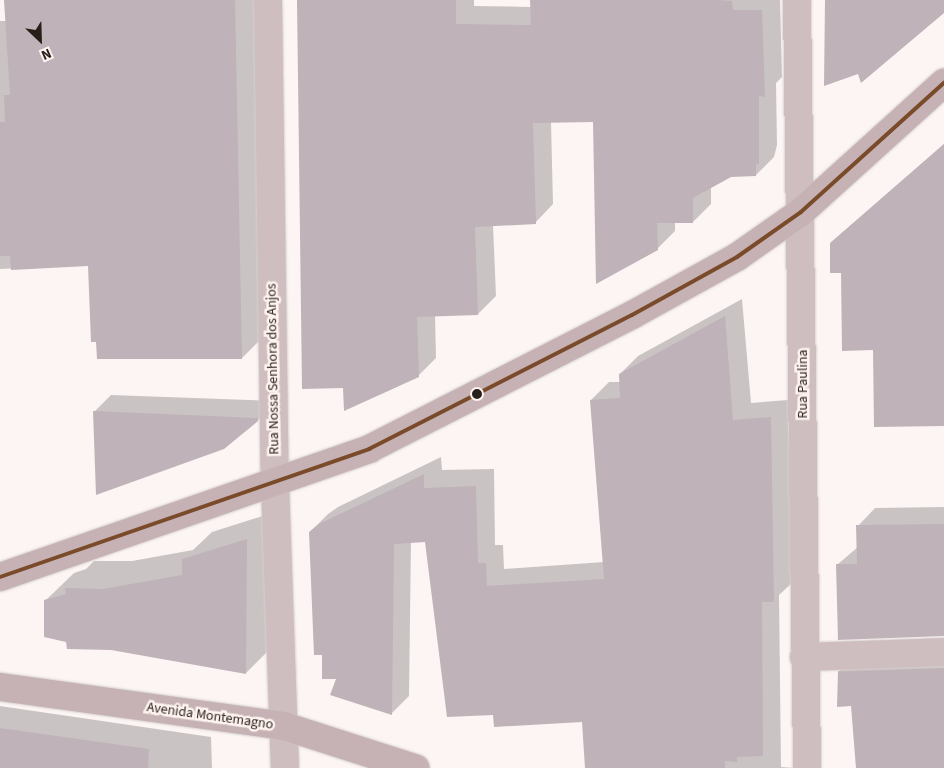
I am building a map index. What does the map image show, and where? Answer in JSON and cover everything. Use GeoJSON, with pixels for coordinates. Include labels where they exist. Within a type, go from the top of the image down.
{"type":"FeatureCollection","features":[{"type":"Feature","properties":{"kind":"street","name":"Rua Nossa Senhora dos Anjos"},"geometry":{"type":"LineString","coordinates":[[268,0],[275,484],[285,768]]}},
{"type":"Feature","properties":{"kind":"street","name":"Rua Paulina"},"geometry":{"type":"LineString","coordinates":[[797,0],[801,212],[806,768]]}},
{"type":"Feature","properties":{"kind":"street"},"geometry":{"type":"LineString","coordinates":[[0,578],[275,484],[369,449],[632,315],[737,257],[801,212],[944,83]]}},
{"type":"Feature","properties":{"kind":"street"},"geometry":{"type":"LineString","coordinates":[[804,657],[944,652]]}},
{"type":"Feature","properties":{"kind":"street","name":"Avenida Montemagno"},"geometry":{"type":"LineString","coordinates":[[0,686],[284,726],[415,768]]}},
{"type":"Feature","properties":{"kind":"building"},"geometry":{"type":"Polygon","coordinates":[[[4,0],[235,0],[242,359],[97,359],[96,342],[91,342],[88,266],[11,270],[10,256],[0,256],[0,122],[5,122],[4,95],[10,95],[4,0]]]}},
{"type":"Feature","properties":{"kind":"building"},"geometry":{"type":"Polygon","coordinates":[[[297,0],[456,0],[456,24],[531,25],[530,0],[716,0],[732,1],[733,10],[762,10],[765,97],[759,96],[759,164],[756,164],[756,176],[731,177],[693,198],[693,223],[657,223],[658,250],[596,284],[593,122],[533,123],[536,224],[475,227],[478,315],[417,317],[419,377],[344,411],[343,388],[302,389],[297,0]]]}},
{"type":"Feature","properties":{"kind":"building"},"geometry":{"type":"Polygon","coordinates":[[[825,0],[944,0],[944,13],[861,83],[858,74],[824,86],[825,0]]]}},
{"type":"Feature","properties":{"kind":"building"},"geometry":{"type":"Polygon","coordinates":[[[944,144],[944,426],[874,427],[873,350],[842,351],[841,273],[830,273],[830,243],[944,144]]]}},
{"type":"Feature","properties":{"kind":"building"},"geometry":{"type":"Polygon","coordinates":[[[725,316],[733,420],[771,417],[774,602],[762,602],[763,756],[737,757],[737,762],[725,761],[725,768],[585,768],[582,722],[494,727],[493,715],[447,717],[425,542],[394,544],[392,715],[330,695],[336,679],[322,679],[322,655],[314,655],[309,532],[319,524],[424,474],[424,488],[476,486],[478,563],[486,563],[487,586],[604,579],[590,400],[620,398],[619,374],[725,316]]]}},
{"type":"Feature","properties":{"kind":"building"},"geometry":{"type":"Polygon","coordinates":[[[93,411],[258,418],[258,421],[224,449],[96,495],[93,411]]]}},
{"type":"Feature","properties":{"kind":"building"},"geometry":{"type":"Polygon","coordinates":[[[944,524],[944,636],[838,640],[836,564],[857,564],[856,525],[944,524]]]}},
{"type":"Feature","properties":{"kind":"building"},"geometry":{"type":"Polygon","coordinates":[[[247,539],[246,674],[111,650],[67,649],[66,642],[44,637],[44,600],[66,594],[65,588],[103,589],[182,575],[182,559],[247,539]]]}},
{"type":"Feature","properties":{"kind":"building"},"geometry":{"type":"Polygon","coordinates":[[[944,668],[944,768],[856,768],[851,706],[837,707],[838,671],[944,668]]]}},
{"type":"Feature","properties":{"kind":"building"},"geometry":{"type":"Polygon","coordinates":[[[0,728],[149,749],[148,768],[0,768],[0,728]]]}},
{"type":"Feature","properties":{"kind":"transit line"},"geometry":{"type":"LineString","coordinates":[[0,577],[369,449],[632,315],[737,257],[801,212],[944,83]]}}]}
